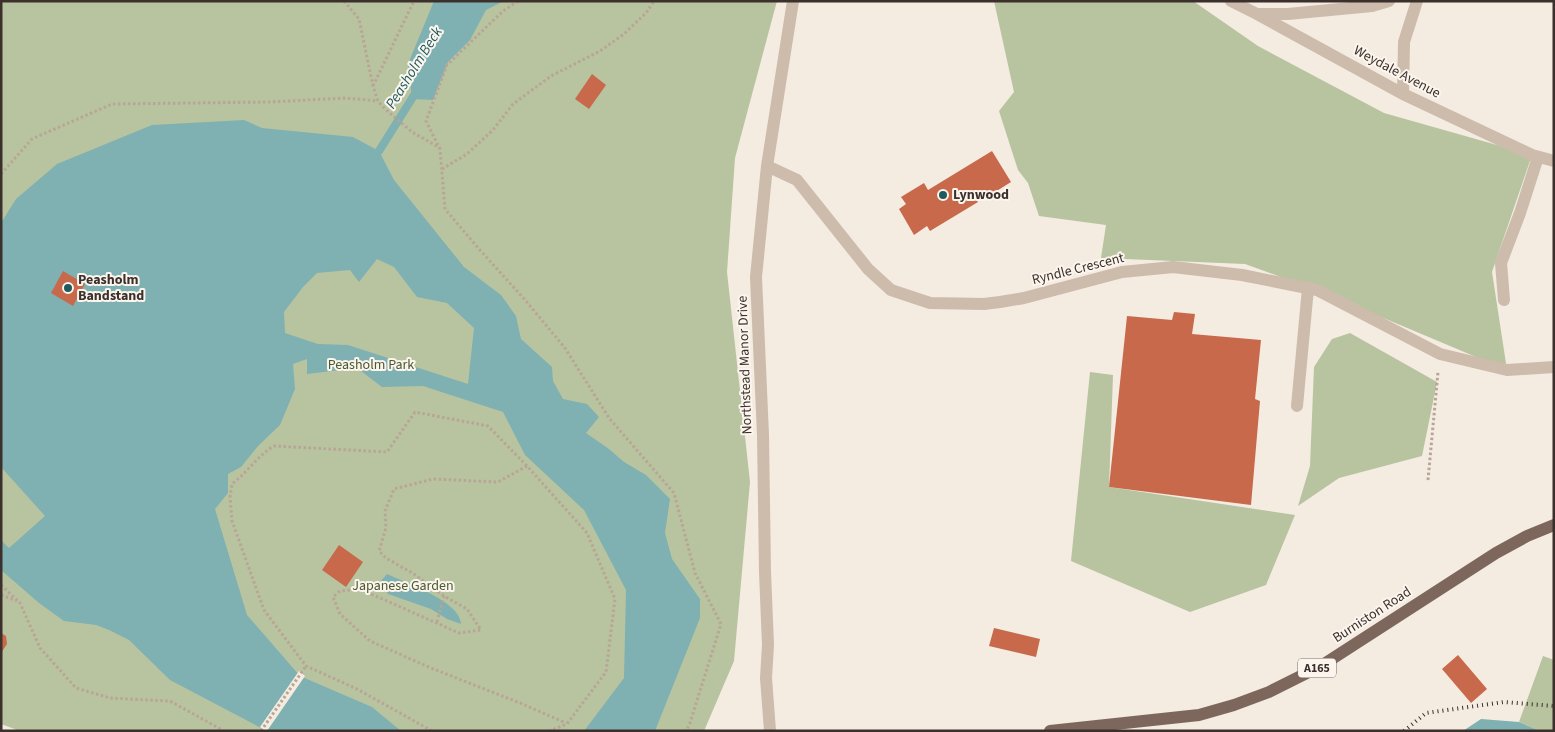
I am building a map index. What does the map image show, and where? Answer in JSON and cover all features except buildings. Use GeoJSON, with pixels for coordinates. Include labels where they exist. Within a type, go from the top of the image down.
{"type":"FeatureCollection","features":[{"type":"Feature","properties":{"kind":"main road","name":"Burniston Road"},"geometry":{"type":"LineString","coordinates":[[1050,731],[1199,715],[1269,692],[1321,666],[1496,553],[1554,525]]}},
{"type":"Feature","properties":{"kind":"street","name":"Northstead Manor Drive"},"geometry":{"type":"LineString","coordinates":[[770,731],[766,678],[768,645],[764,572],[763,435],[756,277],[767,166],[793,1]]}},
{"type":"Feature","properties":{"kind":"street","name":"Weydale Avenue"},"geometry":{"type":"LineString","coordinates":[[1231,1],[1403,94],[1532,155],[1554,161]]}},
{"type":"Feature","properties":{"kind":"street"},"geometry":{"type":"LineString","coordinates":[[1256,14],[1288,14],[1372,6],[1389,1]]}},
{"type":"Feature","properties":{"kind":"street"},"geometry":{"type":"LineString","coordinates":[[1403,94],[1404,42],[1417,1]]}},
{"type":"Feature","properties":{"kind":"street"},"geometry":{"type":"LineString","coordinates":[[1504,300],[1501,263],[1538,157]]}},
{"type":"Feature","properties":{"kind":"street","name":"Ryndle Crescent"},"geometry":{"type":"LineString","coordinates":[[767,166],[797,180],[868,268],[891,290],[930,303],[984,304],[1041,294],[1122,272],[1173,267],[1242,276],[1317,290],[1440,354],[1507,370],[1554,367]]}},
{"type":"Feature","properties":{"kind":"street"},"geometry":{"type":"LineString","coordinates":[[1296,406],[1308,288]]}},
{"type":"Feature","properties":{"kind":"path"},"geometry":{"type":"LineString","coordinates":[[344,1],[359,19],[378,101],[412,132],[440,149]]}},
{"type":"Feature","properties":{"kind":"path"},"geometry":{"type":"LineString","coordinates":[[373,86],[414,1]]}},
{"type":"Feature","properties":{"kind":"path"},"geometry":{"type":"LineString","coordinates":[[518,1],[503,11],[447,65],[426,121],[440,149],[446,209],[564,348],[610,418],[674,493],[695,573],[721,624],[689,726],[685,731]]}},
{"type":"Feature","properties":{"kind":"path"},"geometry":{"type":"LineString","coordinates":[[442,169],[467,154],[493,130],[513,104],[551,76],[600,51],[624,34],[646,13],[654,1]]}},
{"type":"Feature","properties":{"kind":"path"},"geometry":{"type":"LineString","coordinates":[[1,174],[32,139],[112,104],[270,102],[346,98],[378,101]]}},
{"type":"Feature","properties":{"kind":"path"},"geometry":{"type":"LineString","coordinates":[[1428,480],[1440,354]]}},
{"type":"Feature","properties":{"kind":"path"},"geometry":{"type":"LineString","coordinates":[[432,731],[356,689],[306,666],[264,610],[232,521],[230,497],[232,484],[244,475],[264,452],[274,446],[387,452],[415,412],[488,426],[528,466],[587,533],[616,599],[606,672],[567,724],[549,731]]}},
{"type":"Feature","properties":{"kind":"path"},"geometry":{"type":"LineString","coordinates":[[528,466],[498,482],[433,479],[394,489],[385,511],[386,528],[379,551],[386,558],[467,609],[481,630],[459,633],[360,589],[340,591],[333,597],[340,614],[370,641],[431,668],[520,702],[567,724]]}},
{"type":"Feature","properties":{"kind":"path"},"geometry":{"type":"LineString","coordinates":[[1,585],[18,602],[40,648],[76,688],[110,698],[170,701],[224,731]]}},
{"type":"Feature","properties":{"kind":"path"},"geometry":{"type":"LineString","coordinates":[[1,595],[18,602]]}},
{"type":"Feature","properties":{"kind":"path"},"geometry":{"type":"LineString","coordinates":[[437,622],[444,596]]}},
{"type":"Feature","properties":{"kind":"path"},"geometry":{"type":"LineString","coordinates":[[262,729],[306,666]]}},
{"type":"Feature","properties":{"kind":"green space","name":"Peasholm Park"},"geometry":{"type":"Polygon","coordinates":[[[1,1],[777,1],[735,158],[727,272],[750,482],[734,661],[704,731],[20,731],[1,724],[1,1]]]}},
{"type":"Feature","properties":{"kind":"green space"},"geometry":{"type":"Polygon","coordinates":[[[994,1],[1193,1],[1258,46],[1384,113],[1532,155],[1492,272],[1507,370],[1317,290],[1245,264],[1101,258],[1106,225],[1039,216],[1028,183],[1018,170],[999,111],[1014,92],[994,1]]]}},
{"type":"Feature","properties":{"kind":"green space"},"geometry":{"type":"Polygon","coordinates":[[[1350,333],[1437,382],[1422,456],[1339,478],[1298,506],[1310,466],[1314,367],[1332,339],[1350,333]]]}},
{"type":"Feature","properties":{"kind":"green space"},"geometry":{"type":"Polygon","coordinates":[[[1090,372],[1113,375],[1109,487],[1295,515],[1266,585],[1190,612],[1071,561],[1090,372]]]}},
{"type":"Feature","properties":{"kind":"green space"},"geometry":{"type":"Polygon","coordinates":[[[1543,656],[1554,660],[1554,731],[1540,731],[1519,722],[1543,656]]]}},
{"type":"Feature","properties":{"kind":"water"},"geometry":{"type":"Polygon","coordinates":[[[434,1],[504,1],[486,10],[470,40],[448,62],[433,100],[412,99],[408,64],[434,1]]]}},
{"type":"Feature","properties":{"kind":"water"},"geometry":{"type":"Polygon","coordinates":[[[244,120],[262,128],[353,137],[379,151],[394,180],[464,267],[501,295],[516,316],[521,339],[552,367],[553,381],[563,399],[587,404],[599,417],[586,433],[624,462],[646,475],[670,499],[665,533],[672,559],[700,599],[700,618],[655,731],[584,731],[624,678],[626,590],[584,510],[525,455],[503,412],[423,386],[382,387],[357,368],[307,374],[307,359],[293,364],[295,389],[280,425],[258,446],[241,467],[228,474],[228,493],[215,509],[247,615],[300,676],[372,707],[401,731],[267,731],[170,680],[129,640],[96,625],[64,621],[39,603],[1,570],[1,540],[9,548],[45,516],[1,467],[1,223],[16,199],[57,164],[152,125],[244,120]],[[377,259],[359,282],[350,270],[317,273],[303,287],[284,312],[285,333],[318,344],[348,345],[468,384],[474,328],[447,303],[417,297],[394,267],[377,259]]]}},
{"type":"Feature","properties":{"kind":"water"},"geometry":{"type":"Polygon","coordinates":[[[387,574],[442,600],[452,608],[461,624],[447,619],[431,609],[388,594],[380,582],[387,574]]]}},
{"type":"Feature","properties":{"kind":"water"},"geometry":{"type":"Polygon","coordinates":[[[1481,719],[1519,722],[1540,731],[1463,731],[1481,719]]]}},
{"type":"Feature","properties":{"kind":"pier"},"geometry":{"type":"Polygon","coordinates":[[[299,671],[305,676],[267,731],[265,731],[260,727],[299,671]]]}},
{"type":"Feature","properties":{"kind":"waterway","name":"Peasholm Beck"},"geometry":{"type":"LineString","coordinates":[[379,151],[416,92]]}},
{"type":"Feature","properties":{"kind":"railway"},"geometry":{"type":"LineString","coordinates":[[1404,731],[1426,713],[1504,702],[1554,706]]}},
{"type":"Feature","properties":{"kind":"place","name":"Lynwood"},"geometry":{"type":"Point","coordinates":[943,195]}},
{"type":"Feature","properties":{"kind":"place","name":"Peasholm Bandstand"},"geometry":{"type":"Point","coordinates":[68,288]}},
{"type":"Feature","properties":{"kind":"park label","name":"Japanese Garden"},"geometry":{"type":"Point","coordinates":[403,586]}}]}
